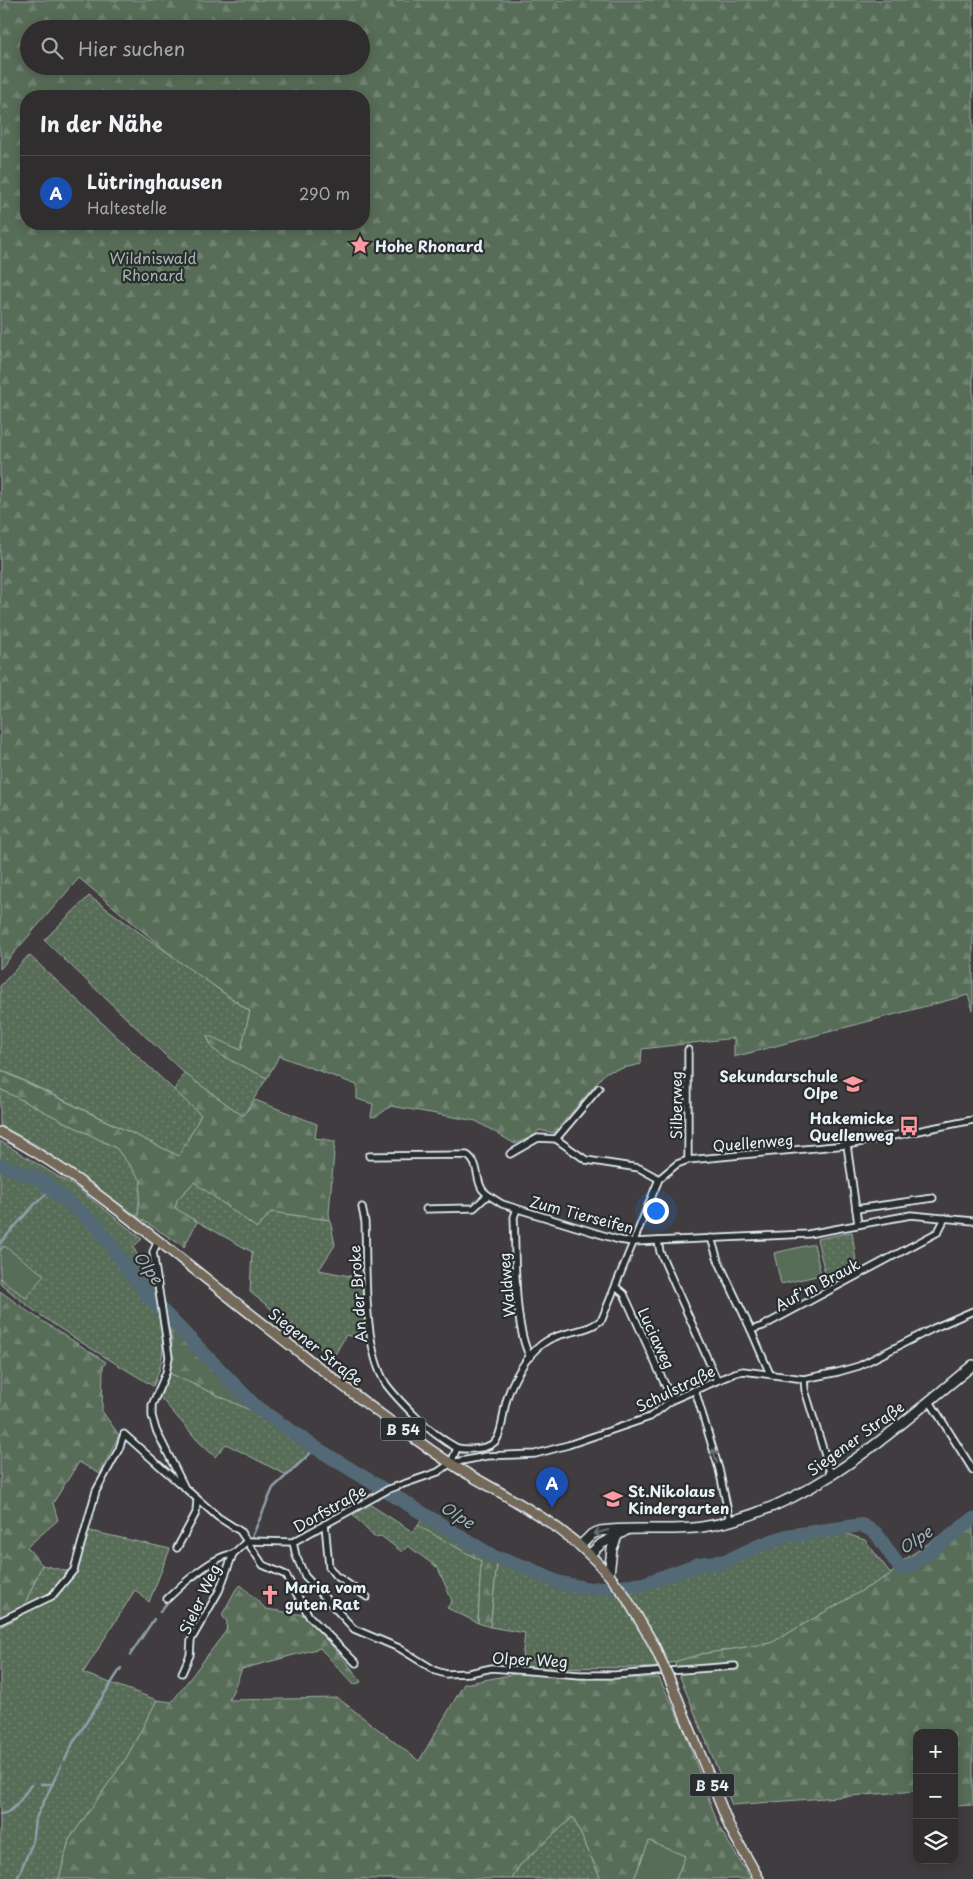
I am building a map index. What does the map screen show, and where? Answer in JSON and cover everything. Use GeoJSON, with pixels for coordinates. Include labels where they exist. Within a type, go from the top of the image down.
{"type":"FeatureCollection","features":[{"type":"Feature","properties":{"kind":"main road","name":"Siegener Straße"},"geometry":{"type":"LineString","coordinates":[[0,1132],[58,1166],[391,1421],[451,1463],[544,1516],[581,1545]]}},
{"type":"Feature","properties":{"kind":"main road","name":"B 54"},"geometry":{"type":"LineString","coordinates":[[581,1545],[609,1574],[640,1618],[673,1687],[730,1828],[759,1879]]}},
{"type":"Feature","properties":{"kind":"street","name":"Silberweg"},"geometry":{"type":"LineString","coordinates":[[688,1050],[688,1160]]}},
{"type":"Feature","properties":{"kind":"street"},"geometry":{"type":"LineString","coordinates":[[556,1138],[599,1088]]}},
{"type":"Feature","properties":{"kind":"street","name":"Quellenweg"},"geometry":{"type":"LineString","coordinates":[[659,1179],[677,1164],[688,1160],[847,1145],[973,1120]]}},
{"type":"Feature","properties":{"kind":"street"},"geometry":{"type":"LineString","coordinates":[[451,1463],[457,1448],[489,1446],[497,1439],[510,1389],[530,1356],[543,1343],[559,1335],[596,1325],[602,1319],[659,1179],[639,1168],[586,1160],[556,1138],[534,1139],[510,1154]]}},
{"type":"Feature","properties":{"kind":"street"},"geometry":{"type":"LineString","coordinates":[[847,1145],[858,1224]]}},
{"type":"Feature","properties":{"kind":"street"},"geometry":{"type":"LineString","coordinates":[[369,1156],[467,1155],[473,1160],[481,1188],[488,1195],[474,1208],[426,1209]]}},
{"type":"Feature","properties":{"kind":"street","name":"Zum Tierseifen"},"geometry":{"type":"LineString","coordinates":[[488,1195],[517,1209],[619,1240],[633,1242],[808,1234],[911,1216],[973,1221]]}},
{"type":"Feature","properties":{"kind":"street"},"geometry":{"type":"LineString","coordinates":[[856,1209],[933,1198]]}},
{"type":"Feature","properties":{"kind":"street","name":"An der Broke"},"geometry":{"type":"LineString","coordinates":[[362,1207],[365,1222],[371,1341],[378,1366],[386,1384],[420,1422],[457,1448]]}},
{"type":"Feature","properties":{"kind":"street","name":"Waldweg"},"geometry":{"type":"LineString","coordinates":[[517,1209],[514,1217],[516,1279],[524,1345],[530,1356]]}},
{"type":"Feature","properties":{"kind":"street","name":"Auf'm Brauk"},"geometry":{"type":"LineString","coordinates":[[751,1330],[763,1326],[938,1232],[942,1228],[945,1218]]}},
{"type":"Feature","properties":{"kind":"street"},"geometry":{"type":"LineString","coordinates":[[711,1238],[718,1260],[770,1374]]}},
{"type":"Feature","properties":{"kind":"street"},"geometry":{"type":"LineString","coordinates":[[158,1241],[153,1252],[169,1348],[169,1365],[152,1405],[152,1416],[156,1430],[185,1488]]}},
{"type":"Feature","properties":{"kind":"street"},"geometry":{"type":"LineString","coordinates":[[658,1241],[660,1252],[717,1380]]}},
{"type":"Feature","properties":{"kind":"street","name":"Luciaweg"},"geometry":{"type":"LineString","coordinates":[[616,1288],[624,1294],[672,1400]]}},
{"type":"Feature","properties":{"kind":"street","name":"Schulstraße"},"geometry":{"type":"LineString","coordinates":[[451,1463],[468,1458],[535,1454],[568,1445],[650,1417],[672,1400],[743,1371],[804,1379],[859,1366],[934,1328],[973,1311]]}},
{"type":"Feature","properties":{"kind":"street","name":"Siegener Straße"},"geometry":{"type":"LineString","coordinates":[[581,1545],[592,1534],[600,1531],[622,1533],[680,1529],[730,1521],[772,1507],[831,1475],[973,1365]]}},
{"type":"Feature","properties":{"kind":"street"},"geometry":{"type":"LineString","coordinates":[[804,1379],[805,1390],[831,1475]]}},
{"type":"Feature","properties":{"kind":"street"},"geometry":{"type":"LineString","coordinates":[[694,1390],[719,1469],[730,1521]]}},
{"type":"Feature","properties":{"kind":"street"},"geometry":{"type":"LineString","coordinates":[[929,1400],[973,1470]]}},
{"type":"Feature","properties":{"kind":"street"},"geometry":{"type":"LineString","coordinates":[[0,1621],[52,1596],[74,1570],[96,1491],[119,1449],[124,1434],[197,1500],[240,1531],[256,1558],[263,1565],[286,1575],[309,1616],[356,1663]]}},
{"type":"Feature","properties":{"kind":"street","name":"Dorfstraße"},"geometry":{"type":"LineString","coordinates":[[247,1540],[293,1542],[389,1489],[438,1472],[451,1463]]}},
{"type":"Feature","properties":{"kind":"street"},"geometry":{"type":"LineString","coordinates":[[177,1548],[193,1520],[197,1500]]}},
{"type":"Feature","properties":{"kind":"street"},"geometry":{"type":"LineString","coordinates":[[325,1524],[329,1567],[335,1575],[367,1597]]}},
{"type":"Feature","properties":{"kind":"street"},"geometry":{"type":"LineString","coordinates":[[590,1554],[622,1533]]}},
{"type":"Feature","properties":{"kind":"street"},"geometry":{"type":"LineString","coordinates":[[609,1574],[612,1548],[622,1533]]}},
{"type":"Feature","properties":{"kind":"street","name":"Sieler Weg"},"geometry":{"type":"LineString","coordinates":[[182,1673],[190,1655],[191,1640],[219,1591],[233,1554],[247,1540]]}},
{"type":"Feature","properties":{"kind":"street","name":"Olper Weg"},"geometry":{"type":"LineString","coordinates":[[293,1542],[296,1556],[305,1576],[354,1629],[399,1648],[436,1671],[446,1674],[470,1673],[492,1668],[580,1675],[614,1675],[735,1666]]}},
{"type":"Feature","properties":{"kind":"street"},"geometry":{"type":"LineString","coordinates":[[167,1599],[193,1576],[222,1557],[233,1554]]}},
{"type":"Feature","properties":{"kind":"green space","name":"Wildniswald Rhonard"},"geometry":{"type":"Polygon","coordinates":[[[0,0],[973,0],[973,1010],[968,995],[734,1057],[734,1038],[642,1049],[641,1064],[606,1072],[554,1133],[539,1130],[535,1135],[515,1144],[476,1121],[391,1106],[377,1116],[371,1117],[373,1104],[357,1099],[357,1085],[279,1056],[267,1078],[224,1057],[212,1048],[207,1035],[241,1050],[250,1011],[177,960],[79,878],[0,969],[0,0]]]}},
{"type":"Feature","properties":{"kind":"green space"},"geometry":{"type":"Polygon","coordinates":[[[89,896],[250,1012],[241,1050],[207,1036],[212,1048],[224,1057],[267,1078],[243,1116],[184,1073],[44,940],[89,896]]]}},
{"type":"Feature","properties":{"kind":"green space"},"geometry":{"type":"Polygon","coordinates":[[[29,955],[201,1115],[179,1156],[0,1069],[0,986],[29,955]]]}},
{"type":"Feature","properties":{"kind":"green space"},"geometry":{"type":"Polygon","coordinates":[[[0,1070],[179,1156],[201,1115],[174,1090],[184,1073],[243,1116],[255,1100],[317,1124],[315,1138],[335,1141],[330,1220],[271,1212],[257,1228],[194,1182],[177,1200],[175,1208],[197,1222],[184,1247],[138,1217],[141,1180],[116,1148],[0,1089],[0,1070]]]}},
{"type":"Feature","properties":{"kind":"green space"},"geometry":{"type":"Polygon","coordinates":[[[0,1089],[116,1148],[141,1180],[138,1217],[40,1147],[0,1125],[0,1089]]]}},
{"type":"Feature","properties":{"kind":"green space"},"geometry":{"type":"Polygon","coordinates":[[[0,1141],[80,1190],[142,1239],[133,1247],[154,1286],[163,1328],[161,1363],[153,1386],[55,1325],[0,1283],[0,1278],[26,1298],[3,1246],[0,1251],[0,1141]]]}},
{"type":"Feature","properties":{"kind":"green space"},"geometry":{"type":"Polygon","coordinates":[[[194,1182],[257,1228],[271,1212],[330,1220],[335,1245],[319,1270],[365,1279],[367,1341],[346,1335],[333,1358],[250,1292],[252,1252],[175,1209],[177,1200],[194,1182]]]}},
{"type":"Feature","properties":{"kind":"green space"},"geometry":{"type":"Polygon","coordinates":[[[852,1232],[857,1269],[828,1286],[817,1239],[852,1232]]]}},
{"type":"Feature","properties":{"kind":"green space"},"geometry":{"type":"Polygon","coordinates":[[[814,1244],[821,1275],[781,1284],[774,1253],[814,1244]]]}},
{"type":"Feature","properties":{"kind":"green space"},"geometry":{"type":"Polygon","coordinates":[[[4,1246],[44,1275],[26,1298],[0,1278],[0,1251],[4,1246]]]}},
{"type":"Feature","properties":{"kind":"green space"},"geometry":{"type":"Polygon","coordinates":[[[0,1291],[30,1313],[106,1362],[103,1367],[102,1411],[119,1435],[100,1474],[79,1462],[53,1503],[58,1520],[27,1547],[42,1565],[19,1617],[0,1627],[0,1291]]]}},
{"type":"Feature","properties":{"kind":"green space"},"geometry":{"type":"Polygon","coordinates":[[[167,1317],[255,1408],[295,1436],[252,1411],[169,1373],[172,1341],[167,1317]]]}},
{"type":"Feature","properties":{"kind":"green space"},"geometry":{"type":"Polygon","coordinates":[[[169,1373],[252,1411],[315,1448],[288,1476],[226,1444],[215,1457],[198,1441],[159,1396],[169,1373]]]}},
{"type":"Feature","properties":{"kind":"green space"},"geometry":{"type":"Polygon","coordinates":[[[369,1504],[413,1532],[418,1525],[481,1561],[478,1623],[447,1608],[452,1601],[438,1568],[408,1546],[402,1552],[381,1536],[374,1537],[353,1515],[369,1504]]]}},
{"type":"Feature","properties":{"kind":"green space"},"geometry":{"type":"Polygon","coordinates":[[[973,1513],[973,1805],[958,1806],[958,1729],[913,1729],[913,1791],[732,1805],[674,1662],[702,1654],[771,1643],[891,1574],[901,1562],[973,1513]]]}},
{"type":"Feature","properties":{"kind":"green space"},"geometry":{"type":"Polygon","coordinates":[[[423,1517],[497,1563],[490,1627],[478,1623],[481,1561],[418,1525],[423,1517]]]}},
{"type":"Feature","properties":{"kind":"green space"},"geometry":{"type":"Polygon","coordinates":[[[86,1530],[170,1549],[149,1602],[135,1590],[83,1673],[157,1700],[127,1757],[69,1840],[59,1879],[0,1879],[0,1627],[19,1617],[42,1565],[66,1571],[74,1570],[86,1530]]]}},
{"type":"Feature","properties":{"kind":"green space"},"geometry":{"type":"Polygon","coordinates":[[[844,1533],[865,1540],[891,1574],[771,1643],[702,1654],[653,1668],[521,1667],[525,1633],[490,1627],[497,1563],[523,1569],[554,1585],[589,1592],[643,1587],[695,1568],[740,1560],[758,1549],[782,1542],[844,1533]]]}},
{"type":"Feature","properties":{"kind":"green space"},"geometry":{"type":"Polygon","coordinates":[[[241,1585],[266,1609],[304,1615],[349,1665],[361,1682],[354,1685],[320,1648],[242,1669],[229,1700],[338,1698],[419,1761],[464,1684],[520,1673],[589,1678],[659,1678],[681,1722],[719,1827],[751,1879],[676,1879],[685,1856],[649,1842],[634,1879],[601,1879],[573,1817],[520,1865],[512,1879],[59,1879],[69,1840],[127,1757],[157,1700],[172,1702],[226,1631],[227,1622],[222,1615],[236,1589],[241,1585]]]}},
{"type":"Feature","properties":{"kind":"green space"},"geometry":{"type":"Polygon","coordinates":[[[573,1817],[601,1879],[512,1879],[520,1865],[573,1817]]]}},
{"type":"Feature","properties":{"kind":"green space"},"geometry":{"type":"Polygon","coordinates":[[[649,1841],[685,1856],[676,1879],[634,1879],[649,1841]]]}},
{"type":"Feature","properties":{"kind":"waterway","name":"Olpe"},"geometry":{"type":"LineString","coordinates":[[0,1165],[40,1179],[97,1226],[146,1294],[256,1407],[316,1448],[494,1557],[526,1567],[557,1582],[590,1589],[643,1584],[698,1564],[726,1561],[758,1546],[786,1536],[862,1525],[876,1533],[900,1568],[909,1567],[973,1519]]}},
{"type":"Feature","properties":{"kind":"waterway"},"geometry":{"type":"LineString","coordinates":[[0,1243],[35,1204],[52,1189]]}},
{"type":"Feature","properties":{"kind":"waterway"},"geometry":{"type":"LineString","coordinates":[[252,1537],[273,1488],[316,1448]]}},
{"type":"Feature","properties":{"kind":"waterway"},"geometry":{"type":"LineString","coordinates":[[191,1582],[221,1561]]}},
{"type":"Feature","properties":{"kind":"waterway"},"geometry":{"type":"LineString","coordinates":[[177,1593],[186,1586]]}},
{"type":"Feature","properties":{"kind":"waterway"},"geometry":{"type":"LineString","coordinates":[[160,1612],[166,1604]]}},
{"type":"Feature","properties":{"kind":"waterway"},"geometry":{"type":"LineString","coordinates":[[130,1655],[154,1619]]}},
{"type":"Feature","properties":{"kind":"waterway"},"geometry":{"type":"LineString","coordinates":[[65,1760],[73,1743],[121,1668]]}},
{"type":"Feature","properties":{"kind":"waterway"},"geometry":{"type":"LineString","coordinates":[[17,1879],[32,1844],[35,1820],[61,1766]]}},
{"type":"Feature","properties":{"kind":"waterway"},"geometry":{"type":"LineString","coordinates":[[41,1784],[53,1784]]}},
{"type":"Feature","properties":{"kind":"waterway"},"geometry":{"type":"LineString","coordinates":[[0,1814],[10,1811],[31,1785]]}},
{"type":"Feature","properties":{"kind":"place","name":"Hohe Rhonard"},"geometry":{"type":"Point","coordinates":[360,245]}},
{"type":"Feature","properties":{"kind":"place","name":"Sekundarschule Olpe"},"geometry":{"type":"Point","coordinates":[853,1084]}},
{"type":"Feature","properties":{"kind":"place","name":"Hakemicke Quellenweg"},"geometry":{"type":"Point","coordinates":[909,1126]}},
{"type":"Feature","properties":{"kind":"place","name":"St.Nikolaus Kindergarten"},"geometry":{"type":"Point","coordinates":[613,1499]}},
{"type":"Feature","properties":{"kind":"place","name":"Lütringhausen"},"geometry":{"type":"Point","coordinates":[552,1508]}},
{"type":"Feature","properties":{"kind":"place","name":"Maria vom guten Rat"},"geometry":{"type":"Point","coordinates":[270,1595]}}]}
